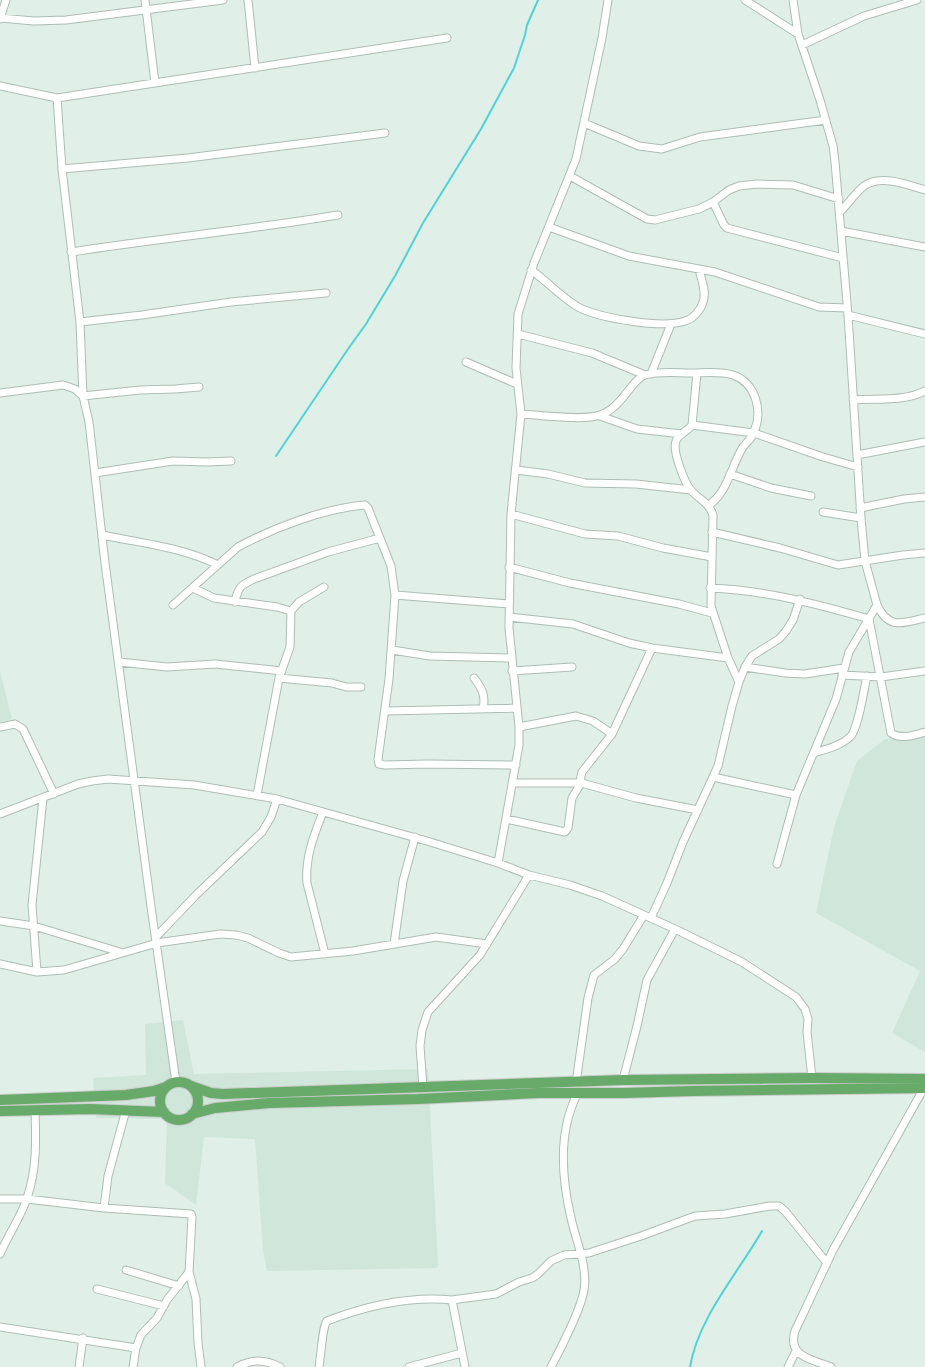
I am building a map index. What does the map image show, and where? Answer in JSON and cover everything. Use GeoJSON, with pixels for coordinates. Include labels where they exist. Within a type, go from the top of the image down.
{"type":"FeatureCollection","features":[{"type":"Feature","properties":{"kind":"highway"},"geometry":{"type":"LineString","coordinates":[[0,1100],[126,1095],[154,1092],[176,1082],[182,1082],[211,1093],[223,1094],[623,1080],[812,1078],[925,1085]]}},
{"type":"Feature","properties":{"kind":"highway"},"geometry":{"type":"LineString","coordinates":[[192,1114],[215,1108],[269,1103],[418,1099],[538,1093],[577,1094],[925,1085]]}},
{"type":"Feature","properties":{"kind":"highway"},"geometry":{"type":"LineString","coordinates":[[166,1087],[160,1098],[161,1106],[170,1117],[178,1119],[186,1118],[197,1108],[196,1092],[191,1086]]}},
{"type":"Feature","properties":{"kind":"highway"},"geometry":{"type":"LineString","coordinates":[[0,1111],[126,1110],[164,1112]]}},
{"type":"Feature","properties":{"kind":"street"},"geometry":{"type":"LineString","coordinates":[[6,0],[0,19],[51,22],[222,0]]}},
{"type":"Feature","properties":{"kind":"street"},"geometry":{"type":"LineString","coordinates":[[145,0],[155,83]]}},
{"type":"Feature","properties":{"kind":"street"},"geometry":{"type":"LineString","coordinates":[[248,0],[255,68]]}},
{"type":"Feature","properties":{"kind":"street"},"geometry":{"type":"LineString","coordinates":[[498,863],[516,765],[519,727],[512,671],[509,617],[511,514],[520,414],[517,384],[518,314],[531,270],[570,176],[582,138],[608,0]]}},
{"type":"Feature","properties":{"kind":"street"},"geometry":{"type":"LineString","coordinates":[[745,0],[798,34]]}},
{"type":"Feature","properties":{"kind":"street"},"geometry":{"type":"LineString","coordinates":[[793,0],[798,34],[833,146],[848,311],[865,561],[877,605],[882,615],[890,622],[907,622],[925,618]]}},
{"type":"Feature","properties":{"kind":"street"},"geometry":{"type":"LineString","coordinates":[[802,45],[864,16],[917,0]]}},
{"type":"Feature","properties":{"kind":"street"},"geometry":{"type":"LineString","coordinates":[[0,86],[57,98],[447,38]]}},
{"type":"Feature","properties":{"kind":"street"},"geometry":{"type":"LineString","coordinates":[[57,98],[62,170],[80,322],[83,396],[89,422],[102,535],[176,1082]]}},
{"type":"Feature","properties":{"kind":"street"},"geometry":{"type":"LineString","coordinates":[[584,123],[639,146],[662,149],[700,137],[826,120]]}},
{"type":"Feature","properties":{"kind":"street"},"geometry":{"type":"LineString","coordinates":[[62,170],[188,158],[385,133]]}},
{"type":"Feature","properties":{"kind":"street"},"geometry":{"type":"LineString","coordinates":[[570,176],[647,219],[661,219],[699,209],[713,202],[728,190],[757,184],[793,185],[838,200]]}},
{"type":"Feature","properties":{"kind":"street"},"geometry":{"type":"LineString","coordinates":[[840,212],[864,186],[872,182],[893,181],[925,190]]}},
{"type":"Feature","properties":{"kind":"street"},"geometry":{"type":"LineString","coordinates":[[713,202],[727,228],[843,258]]}},
{"type":"Feature","properties":{"kind":"street"},"geometry":{"type":"LineString","coordinates":[[71,252],[338,215]]}},
{"type":"Feature","properties":{"kind":"street"},"geometry":{"type":"LineString","coordinates":[[549,227],[629,256],[715,272],[808,304],[848,311],[925,334]]}},
{"type":"Feature","properties":{"kind":"street"},"geometry":{"type":"LineString","coordinates":[[841,231],[925,247]]}},
{"type":"Feature","properties":{"kind":"street"},"geometry":{"type":"LineString","coordinates":[[531,270],[569,301],[586,311],[610,317],[671,324],[687,321],[693,317],[703,304],[704,291],[699,269]]}},
{"type":"Feature","properties":{"kind":"street"},"geometry":{"type":"LineString","coordinates":[[80,322],[231,302],[326,293]]}},
{"type":"Feature","properties":{"kind":"street"},"geometry":{"type":"LineString","coordinates":[[600,416],[616,405],[636,382],[648,375],[671,324]]}},
{"type":"Feature","properties":{"kind":"street"},"geometry":{"type":"LineString","coordinates":[[518,334],[598,355],[648,375],[731,374],[746,383],[752,391],[759,408],[754,433],[737,457],[721,494],[709,505]]}},
{"type":"Feature","properties":{"kind":"street"},"geometry":{"type":"LineString","coordinates":[[466,362],[517,384]]}},
{"type":"Feature","properties":{"kind":"street"},"geometry":{"type":"LineString","coordinates":[[697,373],[692,425],[677,438],[674,447],[685,480],[691,490],[709,505],[713,515],[710,588],[712,613],[739,682]]}},
{"type":"Feature","properties":{"kind":"street"},"geometry":{"type":"LineString","coordinates":[[0,394],[63,385],[75,389],[83,396],[140,390],[199,387]]}},
{"type":"Feature","properties":{"kind":"street"},"geometry":{"type":"LineString","coordinates":[[853,400],[916,396],[925,391]]}},
{"type":"Feature","properties":{"kind":"street"},"geometry":{"type":"LineString","coordinates":[[520,414],[600,416],[637,429],[682,434]]}},
{"type":"Feature","properties":{"kind":"street"},"geometry":{"type":"LineString","coordinates":[[692,425],[754,433],[858,468]]}},
{"type":"Feature","properties":{"kind":"street"},"geometry":{"type":"LineString","coordinates":[[857,455],[925,442]]}},
{"type":"Feature","properties":{"kind":"street"},"geometry":{"type":"LineString","coordinates":[[95,473],[173,461],[232,461]]}},
{"type":"Feature","properties":{"kind":"street"},"geometry":{"type":"LineString","coordinates":[[516,470],[548,474],[585,483],[636,484],[691,490]]}},
{"type":"Feature","properties":{"kind":"street"},"geometry":{"type":"LineString","coordinates":[[730,474],[771,488],[811,496]]}},
{"type":"Feature","properties":{"kind":"street"},"geometry":{"type":"LineString","coordinates":[[860,508],[904,499],[925,497]]}},
{"type":"Feature","properties":{"kind":"street"},"geometry":{"type":"LineString","coordinates":[[173,606],[238,547],[268,531],[317,516],[365,506],[368,508],[391,566],[395,595],[386,711],[378,759],[381,765],[516,765]]}},
{"type":"Feature","properties":{"kind":"street"},"geometry":{"type":"LineString","coordinates":[[823,512],[861,518]]}},
{"type":"Feature","properties":{"kind":"street"},"geometry":{"type":"LineString","coordinates":[[511,514],[562,526],[585,534],[618,536],[663,548],[712,557]]}},
{"type":"Feature","properties":{"kind":"street"},"geometry":{"type":"LineString","coordinates":[[712,532],[780,548],[838,565],[903,554],[925,553]]}},
{"type":"Feature","properties":{"kind":"street"},"geometry":{"type":"LineString","coordinates":[[102,535],[187,553],[204,558],[218,566]]}},
{"type":"Feature","properties":{"kind":"street"},"geometry":{"type":"LineString","coordinates":[[235,602],[237,592],[242,584],[328,552],[380,538]]}},
{"type":"Feature","properties":{"kind":"street"},"geometry":{"type":"LineString","coordinates":[[509,567],[570,583],[679,604],[712,613]]}},
{"type":"Feature","properties":{"kind":"street"},"geometry":{"type":"LineString","coordinates":[[257,795],[281,674],[290,648],[291,611],[299,602],[324,587]]}},
{"type":"Feature","properties":{"kind":"street"},"geometry":{"type":"LineString","coordinates":[[193,588],[214,598],[277,607],[291,611]]}},
{"type":"Feature","properties":{"kind":"street"},"geometry":{"type":"LineString","coordinates":[[710,588],[752,590],[800,600],[870,619]]}},
{"type":"Feature","properties":{"kind":"street"},"geometry":{"type":"LineString","coordinates":[[395,595],[509,604]]}},
{"type":"Feature","properties":{"kind":"street"},"geometry":{"type":"LineString","coordinates":[[576,1083],[588,998],[594,975],[615,959],[647,917],[718,766],[739,682],[745,667],[752,656],[779,639],[786,631],[793,620],[800,600]]}},
{"type":"Feature","properties":{"kind":"street"},"geometry":{"type":"LineString","coordinates":[[777,864],[796,795],[836,699],[849,652],[877,605]]}},
{"type":"Feature","properties":{"kind":"street"},"geometry":{"type":"LineString","coordinates":[[509,617],[573,624],[629,643],[728,658]]}},
{"type":"Feature","properties":{"kind":"street"},"geometry":{"type":"LineString","coordinates":[[870,619],[891,733],[895,736],[901,736],[925,732]]}},
{"type":"Feature","properties":{"kind":"street"},"geometry":{"type":"LineString","coordinates":[[506,819],[565,832],[568,828],[572,798],[581,783],[582,772],[612,734],[652,648]]}},
{"type":"Feature","properties":{"kind":"street"},"geometry":{"type":"LineString","coordinates":[[392,650],[430,656],[511,658]]}},
{"type":"Feature","properties":{"kind":"street"},"geometry":{"type":"LineString","coordinates":[[119,662],[167,667],[215,664],[281,674],[346,687],[361,687]]}},
{"type":"Feature","properties":{"kind":"street"},"geometry":{"type":"LineString","coordinates":[[512,671],[572,667]]}},
{"type":"Feature","properties":{"kind":"street"},"geometry":{"type":"LineString","coordinates":[[745,667],[785,673],[843,672],[881,677],[925,671]]}},
{"type":"Feature","properties":{"kind":"street"},"geometry":{"type":"LineString","coordinates":[[814,753],[837,745],[852,736],[867,676]]}},
{"type":"Feature","properties":{"kind":"street"},"geometry":{"type":"LineString","coordinates":[[474,678],[486,700],[483,709]]}},
{"type":"Feature","properties":{"kind":"street"},"geometry":{"type":"LineString","coordinates":[[386,711],[517,708]]}},
{"type":"Feature","properties":{"kind":"street"},"geometry":{"type":"LineString","coordinates":[[519,727],[576,716],[593,720],[612,734]]}},
{"type":"Feature","properties":{"kind":"street"},"geometry":{"type":"LineString","coordinates":[[0,727],[15,724],[22,729],[54,794]]}},
{"type":"Feature","properties":{"kind":"street"},"geometry":{"type":"LineString","coordinates":[[713,777],[796,795]]}},
{"type":"Feature","properties":{"kind":"street"},"geometry":{"type":"LineString","coordinates":[[0,814],[92,781],[108,779],[135,780],[194,785],[277,799],[415,837],[498,863],[529,875],[570,885],[602,896],[742,962],[796,997],[806,1009],[808,1019],[807,1032],[812,1078]]}},
{"type":"Feature","properties":{"kind":"street"},"geometry":{"type":"LineString","coordinates":[[512,783],[581,783],[636,798],[698,810]]}},
{"type":"Feature","properties":{"kind":"street"},"geometry":{"type":"LineString","coordinates":[[37,972],[33,892],[43,798]]}},
{"type":"Feature","properties":{"kind":"street"},"geometry":{"type":"LineString","coordinates":[[156,940],[196,895],[262,832],[271,817],[277,799]]}},
{"type":"Feature","properties":{"kind":"street"},"geometry":{"type":"LineString","coordinates":[[322,812],[308,851],[306,873],[309,894],[325,954]]}},
{"type":"Feature","properties":{"kind":"street"},"geometry":{"type":"LineString","coordinates":[[394,944],[403,881],[415,837]]}},
{"type":"Feature","properties":{"kind":"street"},"geometry":{"type":"LineString","coordinates":[[423,1088],[420,1046],[422,1030],[428,1012],[472,965],[529,875]]}},
{"type":"Feature","properties":{"kind":"street"},"geometry":{"type":"LineString","coordinates":[[0,921],[34,926],[122,953]]}},
{"type":"Feature","properties":{"kind":"street"},"geometry":{"type":"LineString","coordinates":[[623,1080],[647,980],[675,929]]}},
{"type":"Feature","properties":{"kind":"street"},"geometry":{"type":"LineString","coordinates":[[0,964],[37,972],[64,970],[122,953],[156,940],[228,934],[248,938],[285,955],[302,956],[352,952],[436,938],[487,944]]}},
{"type":"Feature","properties":{"kind":"street"},"geometry":{"type":"LineString","coordinates":[[831,1367],[801,1355],[796,1351],[793,1344],[795,1331],[853,1212],[925,1085]]}},
{"type":"Feature","properties":{"kind":"street"},"geometry":{"type":"LineString","coordinates":[[551,1367],[582,1299],[585,1281],[570,1217],[563,1160],[567,1122],[577,1094]]}},
{"type":"Feature","properties":{"kind":"street"},"geometry":{"type":"LineString","coordinates":[[0,1253],[27,1199],[36,1156],[35,1110]]}},
{"type":"Feature","properties":{"kind":"street"},"geometry":{"type":"LineString","coordinates":[[104,1208],[108,1176],[126,1110]]}},
{"type":"Feature","properties":{"kind":"street"},"geometry":{"type":"LineString","coordinates":[[0,1199],[27,1199],[104,1208],[191,1214],[189,1272],[196,1299],[201,1367]]}},
{"type":"Feature","properties":{"kind":"street"},"geometry":{"type":"LineString","coordinates":[[319,1367],[324,1326],[327,1321],[354,1311],[376,1306],[430,1299],[452,1300],[496,1294],[519,1282],[532,1278],[557,1257],[564,1254],[580,1254],[641,1236],[696,1216],[725,1214],[775,1206],[785,1211],[827,1262]]}},
{"type":"Feature","properties":{"kind":"street"},"geometry":{"type":"LineString","coordinates":[[126,1270],[179,1286]]}},
{"type":"Feature","properties":{"kind":"street"},"geometry":{"type":"LineString","coordinates":[[133,1367],[136,1348],[141,1335],[158,1318],[167,1300],[189,1272]]}},
{"type":"Feature","properties":{"kind":"street"},"geometry":{"type":"LineString","coordinates":[[97,1289],[164,1306]]}},
{"type":"Feature","properties":{"kind":"street"},"geometry":{"type":"LineString","coordinates":[[452,1300],[465,1367]]}},
{"type":"Feature","properties":{"kind":"street"},"geometry":{"type":"LineString","coordinates":[[0,1327],[83,1338],[136,1348]]}},
{"type":"Feature","properties":{"kind":"street"},"geometry":{"type":"LineString","coordinates":[[79,1367],[83,1338]]}},
{"type":"Feature","properties":{"kind":"street"},"geometry":{"type":"LineString","coordinates":[[788,1367],[796,1351]]}},
{"type":"Feature","properties":{"kind":"street"},"geometry":{"type":"LineString","coordinates":[[409,1367],[462,1352]]}},
{"type":"Feature","properties":{"kind":"street"},"geometry":{"type":"LineString","coordinates":[[237,1367],[250,1360],[260,1360],[280,1367]]}},
{"type":"Feature","properties":{"kind":"shaded area"},"geometry":{"type":"Polygon","coordinates":[[[0,672],[12,719],[0,722],[0,672]]]}},
{"type":"Feature","properties":{"kind":"shaded area"},"geometry":{"type":"Polygon","coordinates":[[[925,736],[925,1052],[892,1033],[920,971],[816,913],[834,827],[857,761],[885,739],[912,740],[925,736]]]}},
{"type":"Feature","properties":{"kind":"shaded area"},"geometry":{"type":"Polygon","coordinates":[[[183,1020],[194,1074],[428,1069],[438,1266],[436,1268],[267,1271],[263,1251],[255,1139],[204,1137],[196,1205],[165,1183],[167,1119],[96,1118],[93,1078],[146,1075],[145,1024],[183,1020]]]}},
{"type":"Feature","properties":{"kind":"waterway"},"geometry":{"type":"LineString","coordinates":[[276,456],[366,324],[395,276],[423,223],[481,129],[514,68],[527,25],[538,0]]}},
{"type":"Feature","properties":{"kind":"waterway"},"geometry":{"type":"LineString","coordinates":[[690,1367],[701,1331],[720,1296],[762,1231]]}}]}
